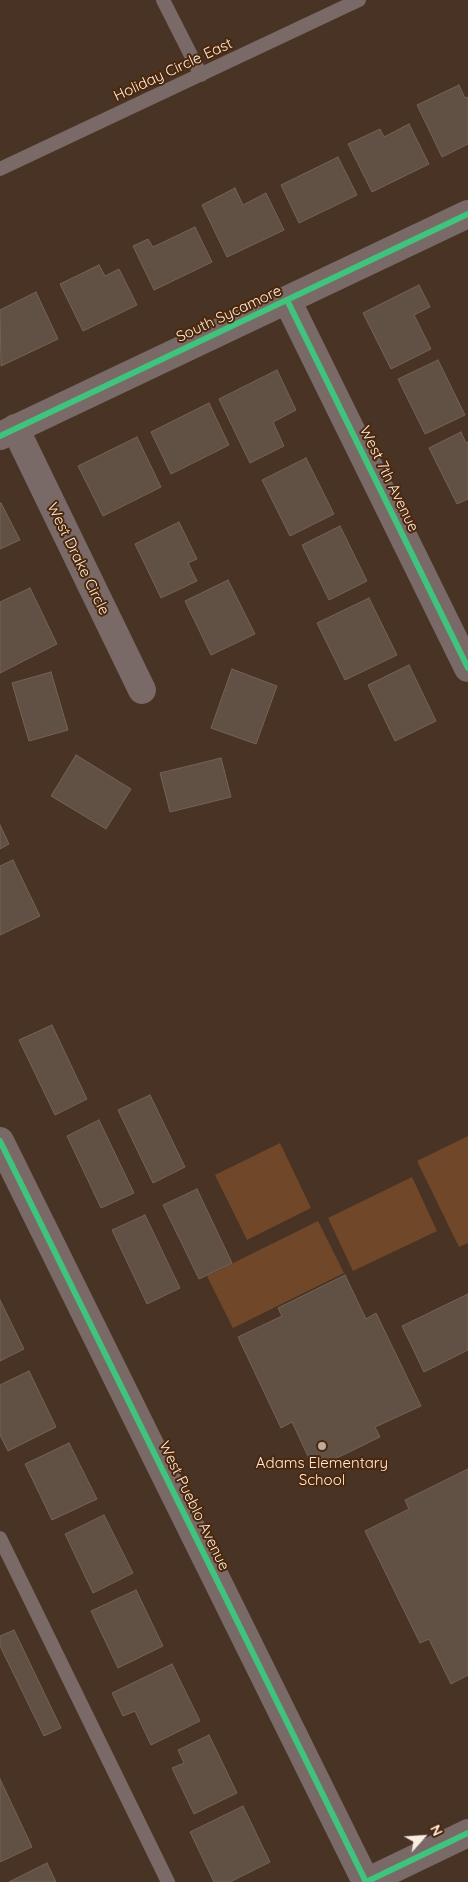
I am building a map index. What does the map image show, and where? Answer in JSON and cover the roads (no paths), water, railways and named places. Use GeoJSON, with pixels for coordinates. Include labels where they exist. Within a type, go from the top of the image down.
{"type":"FeatureCollection","features":[{"type":"Feature","properties":{"kind":"street","name":"South Sycamore"},"geometry":{"type":"LineString","coordinates":[[8,432],[468,214]]}},
{"type":"Feature","properties":{"kind":"street","name":"West 7th Avenue"},"geometry":{"type":"LineString","coordinates":[[287,300],[468,668]]}},
{"type":"Feature","properties":{"kind":"street","name":"West Drake Circle"},"geometry":{"type":"LineString","coordinates":[[8,432],[142,690]]}},
{"type":"Feature","properties":{"kind":"street","name":"West Pueblo Avenue"},"geometry":{"type":"LineString","coordinates":[[0,1141],[366,1882]]}},
{"type":"Feature","properties":{"kind":"street"},"geometry":{"type":"LineString","coordinates":[[366,1882],[468,1833]]}},
{"type":"Feature","properties":{"kind":"lane"},"geometry":{"type":"LineString","coordinates":[[163,0],[201,75]]}},
{"type":"Feature","properties":{"kind":"lane","name":"Holiday Circle East"},"geometry":{"type":"LineString","coordinates":[[0,169],[359,0]]}},
{"type":"Feature","properties":{"kind":"lane"},"geometry":{"type":"LineString","coordinates":[[0,1538],[168,1882]]}},
{"type":"Feature","properties":{"kind":"place","name":"Adams Elementary School"},"geometry":{"type":"Point","coordinates":[322,1446]}}]}
